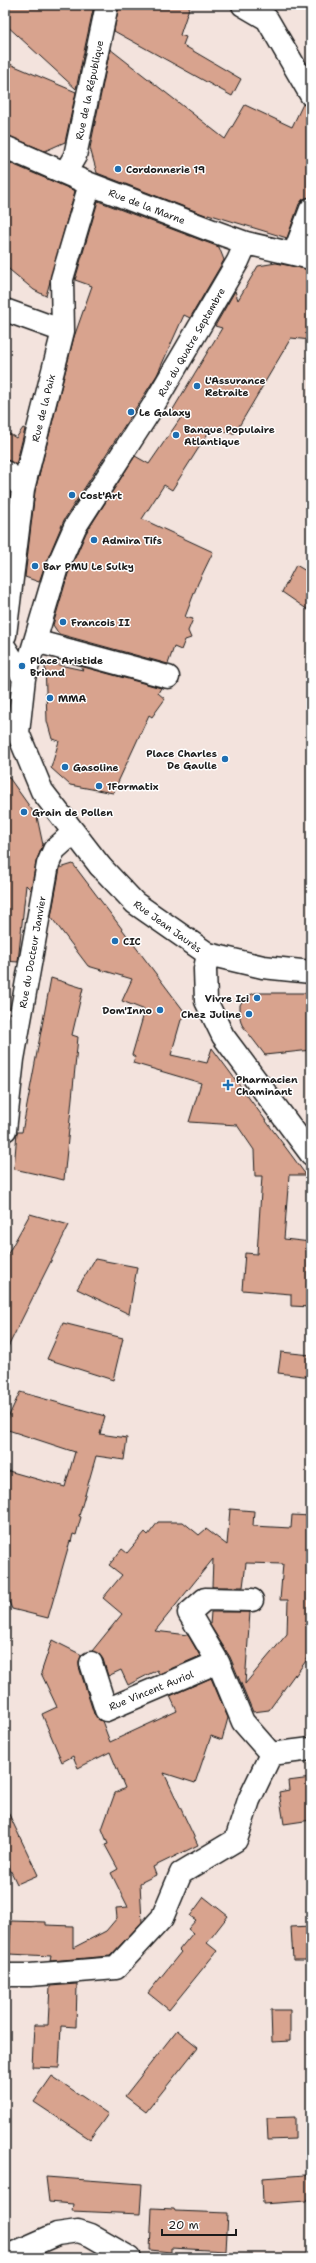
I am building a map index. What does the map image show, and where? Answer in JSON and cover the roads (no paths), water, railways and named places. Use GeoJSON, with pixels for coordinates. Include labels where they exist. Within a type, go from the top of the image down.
{"type":"FeatureCollection","features":[{"type":"Feature","properties":{"kind":"street","name":"Rue de la République"},"geometry":{"type":"LineString","coordinates":[[65,173],[75,156],[107,5]]}},
{"type":"Feature","properties":{"kind":"street"},"geometry":{"type":"LineString","coordinates":[[243,5],[267,19],[311,95]]}},
{"type":"Feature","properties":{"kind":"street","name":"Rue de la Marne"},"geometry":{"type":"LineString","coordinates":[[5,147],[90,184],[246,243],[302,256]]}},
{"type":"Feature","properties":{"kind":"street","name":"Rue de la Paix"},"geometry":{"type":"LineString","coordinates":[[5,635],[23,489],[62,331],[62,279],[90,184]]}},
{"type":"Feature","properties":{"kind":"street"},"geometry":{"type":"LineString","coordinates":[[302,256],[311,209]]}},
{"type":"Feature","properties":{"kind":"street","name":"Rue du Quatre Septembre"},"geometry":{"type":"LineString","coordinates":[[24,678],[56,570],[75,527],[153,406],[238,262],[246,243]]}},
{"type":"Feature","properties":{"kind":"street"},"geometry":{"type":"LineString","coordinates":[[5,310],[62,331]]}},
{"type":"Feature","properties":{"kind":"street"},"geometry":{"type":"LineString","coordinates":[[5,472],[14,478],[23,489]]}},
{"type":"Feature","properties":{"kind":"street"},"geometry":{"type":"LineString","coordinates":[[35,641],[168,678]]}},
{"type":"Feature","properties":{"kind":"street"},"geometry":{"type":"LineString","coordinates":[[5,648],[24,678],[12,732]]}},
{"type":"Feature","properties":{"kind":"street","name":"Rue Jean Jaurès"},"geometry":{"type":"LineString","coordinates":[[12,732],[42,791],[100,866],[135,903],[208,954],[205,969],[206,1001],[223,1036],[311,1154]]}},
{"type":"Feature","properties":{"kind":"street","name":"Rue du Docteur Janvier"},"geometry":{"type":"LineString","coordinates":[[5,1130],[12,1059],[48,864],[54,850],[74,832]]}},
{"type":"Feature","properties":{"kind":"street"},"geometry":{"type":"LineString","coordinates":[[208,954],[263,967],[311,972]]}},
{"type":"Feature","properties":{"kind":"street"},"geometry":{"type":"LineString","coordinates":[[252,1600],[205,1599],[189,1613],[218,1662],[243,1722],[271,1754]]}},
{"type":"Feature","properties":{"kind":"street","name":"Rue Vincent Auriol"},"geometry":{"type":"LineString","coordinates":[[91,1663],[106,1710],[218,1662]]}},
{"type":"Feature","properties":{"kind":"street"},"geometry":{"type":"LineString","coordinates":[[271,1754],[311,1749]]}},
{"type":"Feature","properties":{"kind":"street"},"geometry":{"type":"LineString","coordinates":[[5,1975],[30,1975],[116,1968],[162,1918],[181,1873],[236,1840],[249,1800],[271,1754]]}},
{"type":"Feature","properties":{"kind":"street"},"geometry":{"type":"LineString","coordinates":[[5,2257],[57,2234],[78,2232],[90,2235],[130,2258]]}},
{"type":"Feature","properties":{"kind":"place","name":"Cordonnerie 19"},"geometry":{"type":"Point","coordinates":[118,169]}},
{"type":"Feature","properties":{"kind":"place","name":"L'Assurance Retraite"},"geometry":{"type":"Point","coordinates":[197,386]}},
{"type":"Feature","properties":{"kind":"place","name":"Le Galaxy"},"geometry":{"type":"Point","coordinates":[131,412]}},
{"type":"Feature","properties":{"kind":"place","name":"Banque Populaire Atlantique"},"geometry":{"type":"Point","coordinates":[176,435]}},
{"type":"Feature","properties":{"kind":"place","name":"Cost'Art"},"geometry":{"type":"Point","coordinates":[72,495]}},
{"type":"Feature","properties":{"kind":"place","name":"Admira Tifs"},"geometry":{"type":"Point","coordinates":[94,540]}},
{"type":"Feature","properties":{"kind":"place","name":"Bar PMU Le Sulky"},"geometry":{"type":"Point","coordinates":[35,566]}},
{"type":"Feature","properties":{"kind":"place","name":"Francois II"},"geometry":{"type":"Point","coordinates":[63,622]}},
{"type":"Feature","properties":{"kind":"place","name":"Place Aristide Briand"},"geometry":{"type":"Point","coordinates":[22,666]}},
{"type":"Feature","properties":{"kind":"place","name":"MMA"},"geometry":{"type":"Point","coordinates":[50,698]}},
{"type":"Feature","properties":{"kind":"place","name":"Place Charles De Gaulle"},"geometry":{"type":"Point","coordinates":[225,759]}},
{"type":"Feature","properties":{"kind":"place","name":"Gasoline"},"geometry":{"type":"Point","coordinates":[65,767]}},
{"type":"Feature","properties":{"kind":"place","name":"1Formatix"},"geometry":{"type":"Point","coordinates":[99,786]}},
{"type":"Feature","properties":{"kind":"place","name":"Grain de Pollen"},"geometry":{"type":"Point","coordinates":[24,812]}},
{"type":"Feature","properties":{"kind":"place","name":"CIC"},"geometry":{"type":"Point","coordinates":[115,941]}},
{"type":"Feature","properties":{"kind":"place","name":"Vivre Ici"},"geometry":{"type":"Point","coordinates":[257,998]}},
{"type":"Feature","properties":{"kind":"place","name":"Dom'Inno"},"geometry":{"type":"Point","coordinates":[160,1010]}},
{"type":"Feature","properties":{"kind":"place","name":"Chez Juline"},"geometry":{"type":"Point","coordinates":[249,1014]}},
{"type":"Feature","properties":{"kind":"place","name":"Pharmacien Chaminant"},"geometry":{"type":"Point","coordinates":[228,1085]}}]}
